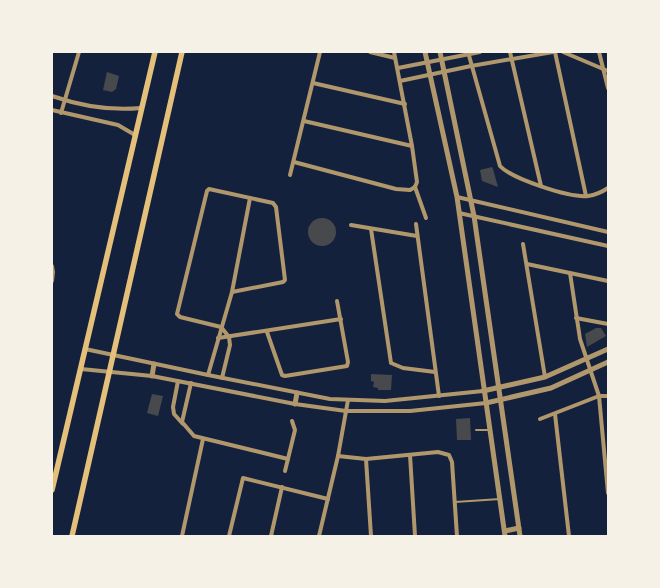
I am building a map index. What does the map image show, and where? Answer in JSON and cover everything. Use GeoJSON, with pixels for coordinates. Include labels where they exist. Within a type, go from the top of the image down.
{"type":"FeatureCollection","features":[{"type":"Feature","properties":{"kind":"main road"},"geometry":{"type":"LineString","coordinates":[[52,489],[155,52]]}},
{"type":"Feature","properties":{"kind":"main road"},"geometry":{"type":"LineString","coordinates":[[72,536],[182,52]]}},
{"type":"Feature","properties":{"kind":"street"},"geometry":{"type":"LineString","coordinates":[[61,113],[80,52]]}},
{"type":"Feature","properties":{"kind":"street"},"geometry":{"type":"LineString","coordinates":[[290,175],[314,82],[320,52]]}},
{"type":"Feature","properties":{"kind":"street"},"geometry":{"type":"LineString","coordinates":[[370,52],[395,58]]}},
{"type":"Feature","properties":{"kind":"street"},"geometry":{"type":"LineString","coordinates":[[394,52],[412,146],[417,182],[415,187],[426,218]]}},
{"type":"Feature","properties":{"kind":"street"},"geometry":{"type":"LineString","coordinates":[[425,52],[446,141],[457,197],[483,391],[505,534],[519,528]]}},
{"type":"Feature","properties":{"kind":"street"},"geometry":{"type":"LineString","coordinates":[[440,52],[474,216],[520,536]]}},
{"type":"Feature","properties":{"kind":"street"},"geometry":{"type":"LineString","coordinates":[[398,68],[468,53],[480,52]]}},
{"type":"Feature","properties":{"kind":"street"},"geometry":{"type":"LineString","coordinates":[[510,52],[541,186]]}},
{"type":"Feature","properties":{"kind":"street"},"geometry":{"type":"LineString","coordinates":[[400,81],[511,58],[554,52],[586,196]]}},
{"type":"Feature","properties":{"kind":"street"},"geometry":{"type":"LineString","coordinates":[[564,52],[606,70]]}},
{"type":"Feature","properties":{"kind":"street"},"geometry":{"type":"LineString","coordinates":[[599,52],[606,70],[608,88]]}},
{"type":"Feature","properties":{"kind":"street"},"geometry":{"type":"LineString","coordinates":[[468,53],[500,166],[516,177],[558,191],[586,196],[601,192],[608,188]]}},
{"type":"Feature","properties":{"kind":"street"},"geometry":{"type":"LineString","coordinates":[[314,82],[405,104]]}},
{"type":"Feature","properties":{"kind":"street"},"geometry":{"type":"LineString","coordinates":[[52,96],[65,101],[113,110],[141,108]]}},
{"type":"Feature","properties":{"kind":"street"},"geometry":{"type":"LineString","coordinates":[[52,110],[118,125],[135,135]]}},
{"type":"Feature","properties":{"kind":"street"},"geometry":{"type":"LineString","coordinates":[[304,121],[412,146]]}},
{"type":"Feature","properties":{"kind":"street"},"geometry":{"type":"LineString","coordinates":[[294,162],[396,189],[410,190],[415,187]]}},
{"type":"Feature","properties":{"kind":"street"},"geometry":{"type":"LineString","coordinates":[[222,378],[230,344],[229,336],[221,327],[178,316],[207,191],[211,189],[274,204],[285,280],[283,282],[232,292]]}},
{"type":"Feature","properties":{"kind":"street"},"geometry":{"type":"LineString","coordinates":[[457,197],[608,232]]}},
{"type":"Feature","properties":{"kind":"street"},"geometry":{"type":"LineString","coordinates":[[208,375],[232,292],[250,198]]}},
{"type":"Feature","properties":{"kind":"street"},"geometry":{"type":"LineString","coordinates":[[459,213],[608,246]]}},
{"type":"Feature","properties":{"kind":"street"},"geometry":{"type":"LineString","coordinates":[[416,224],[438,396]]}},
{"type":"Feature","properties":{"kind":"street"},"geometry":{"type":"LineString","coordinates":[[352,225],[417,236]]}},
{"type":"Feature","properties":{"kind":"street"},"geometry":{"type":"LineString","coordinates":[[371,229],[392,363],[403,368],[435,372]]}},
{"type":"Feature","properties":{"kind":"street"},"geometry":{"type":"LineString","coordinates":[[523,244],[545,377]]}},
{"type":"Feature","properties":{"kind":"street"},"geometry":{"type":"LineString","coordinates":[[527,264],[608,281]]}},
{"type":"Feature","properties":{"kind":"street"},"geometry":{"type":"LineString","coordinates":[[52,266],[54,272],[52,281]]}},
{"type":"Feature","properties":{"kind":"street"},"geometry":{"type":"LineString","coordinates":[[570,273],[576,318],[586,359],[599,396],[608,493]]}},
{"type":"Feature","properties":{"kind":"street"},"geometry":{"type":"LineString","coordinates":[[267,332],[282,375],[285,376],[347,366],[348,362],[337,301]]}},
{"type":"Feature","properties":{"kind":"street"},"geometry":{"type":"LineString","coordinates":[[576,318],[608,324]]}},
{"type":"Feature","properties":{"kind":"street"},"geometry":{"type":"LineString","coordinates":[[218,338],[267,332],[341,319]]}},
{"type":"Feature","properties":{"kind":"street"},"geometry":{"type":"LineString","coordinates":[[85,349],[297,393],[348,400],[385,401],[483,391],[498,388],[545,377],[608,349]]}},
{"type":"Feature","properties":{"kind":"street"},"geometry":{"type":"LineString","coordinates":[[81,369],[152,376],[295,404],[346,411],[410,411],[500,401],[551,388],[608,362]]}},
{"type":"Feature","properties":{"kind":"street"},"geometry":{"type":"LineString","coordinates":[[152,376],[154,364]]}},
{"type":"Feature","properties":{"kind":"street"},"geometry":{"type":"LineString","coordinates":[[178,381],[173,407],[174,414],[194,436],[288,459]]}},
{"type":"Feature","properties":{"kind":"street"},"geometry":{"type":"LineString","coordinates":[[182,422],[191,384]]}},
{"type":"Feature","properties":{"kind":"street"},"geometry":{"type":"LineString","coordinates":[[295,404],[297,393]]}},
{"type":"Feature","properties":{"kind":"street"},"geometry":{"type":"LineString","coordinates":[[540,419],[599,396],[608,396]]}},
{"type":"Feature","properties":{"kind":"street"},"geometry":{"type":"LineString","coordinates":[[319,536],[338,456],[348,400]]}},
{"type":"Feature","properties":{"kind":"street"},"geometry":{"type":"LineString","coordinates":[[555,414],[569,536]]}},
{"type":"Feature","properties":{"kind":"street"},"geometry":{"type":"LineString","coordinates":[[285,471],[295,430],[292,421]]}},
{"type":"Feature","properties":{"kind":"street"},"geometry":{"type":"LineString","coordinates":[[182,536],[203,439]]}},
{"type":"Feature","properties":{"kind":"street"},"geometry":{"type":"LineString","coordinates":[[338,456],[366,459],[438,452],[450,455],[452,462],[457,536]]}},
{"type":"Feature","properties":{"kind":"street"},"geometry":{"type":"LineString","coordinates":[[410,455],[414,536]]}},
{"type":"Feature","properties":{"kind":"street"},"geometry":{"type":"LineString","coordinates":[[366,459],[371,536]]}},
{"type":"Feature","properties":{"kind":"street"},"geometry":{"type":"LineString","coordinates":[[229,536],[243,478],[328,499]]}},
{"type":"Feature","properties":{"kind":"street"},"geometry":{"type":"LineString","coordinates":[[271,536],[282,487]]}},
{"type":"Feature","properties":{"kind":"lane"},"geometry":{"type":"LineString","coordinates":[[476,430],[490,430]]}},
{"type":"Feature","properties":{"kind":"lane"},"geometry":{"type":"LineString","coordinates":[[455,502],[500,499]]}},
{"type":"Feature","properties":{"kind":"building"},"geometry":{"type":"Polygon","coordinates":[[[107,72],[119,76],[116,89],[112,92],[103,90],[107,72]]]}},
{"type":"Feature","properties":{"kind":"building"},"geometry":{"type":"Polygon","coordinates":[[[492,167],[498,187],[482,181],[480,170],[492,167]]]}},
{"type":"Feature","properties":{"kind":"building"},"geometry":{"type":"Polygon","coordinates":[[[322,218],[332,222],[336,232],[332,242],[322,246],[312,242],[308,232],[312,222],[322,218]]]}},
{"type":"Feature","properties":{"kind":"building"},"geometry":{"type":"Polygon","coordinates":[[[596,328],[601,328],[606,336],[587,347],[585,334],[596,328]]]}},
{"type":"Feature","properties":{"kind":"building"},"geometry":{"type":"Polygon","coordinates":[[[371,374],[392,375],[391,390],[378,390],[378,388],[373,387],[374,382],[371,381],[371,374]]]}},
{"type":"Feature","properties":{"kind":"building"},"geometry":{"type":"Polygon","coordinates":[[[152,394],[163,396],[158,416],[147,413],[152,394]]]}},
{"type":"Feature","properties":{"kind":"building"},"geometry":{"type":"Polygon","coordinates":[[[470,418],[471,440],[457,440],[456,419],[470,418]]]}}]}
